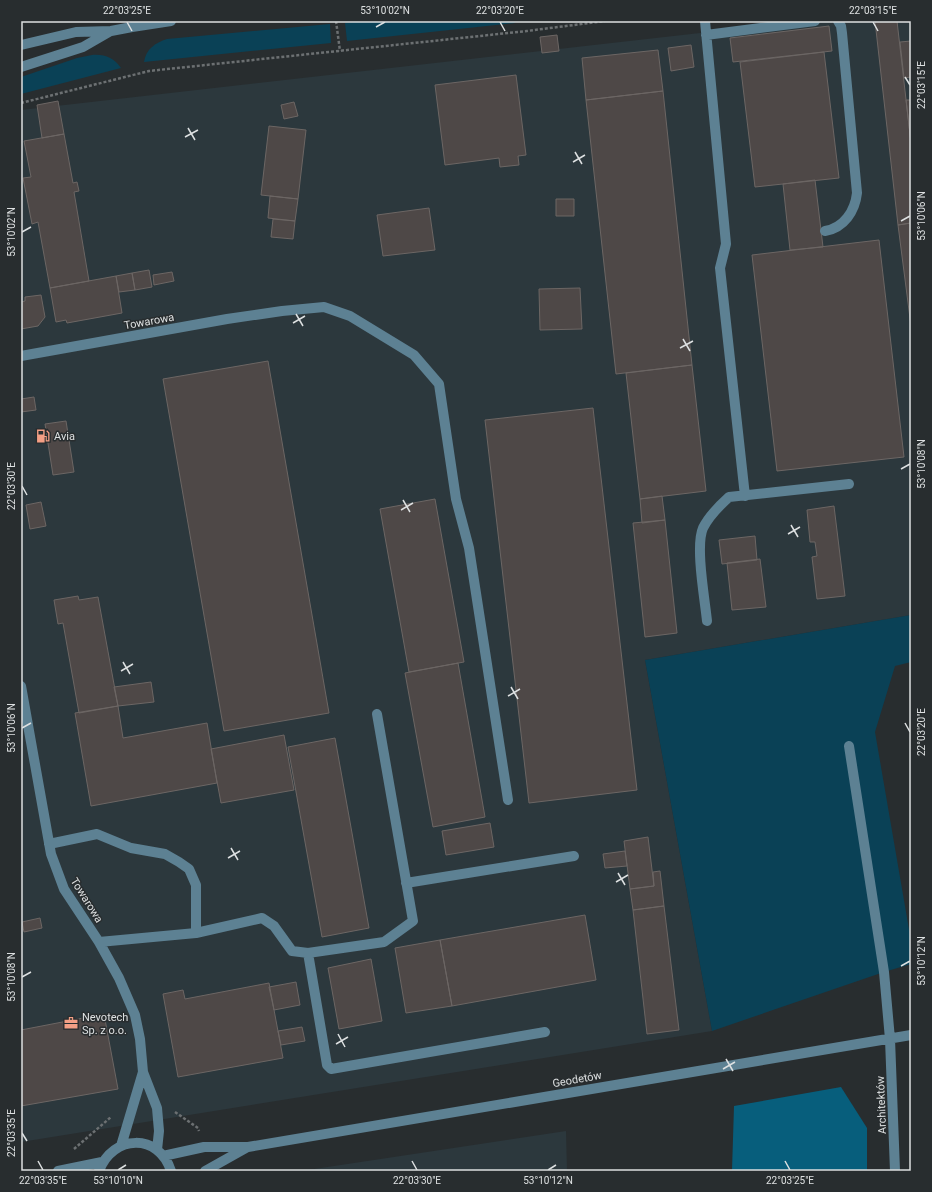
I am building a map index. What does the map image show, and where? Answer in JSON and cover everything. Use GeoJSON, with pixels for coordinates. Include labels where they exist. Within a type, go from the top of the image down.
{"type":"FeatureCollection","features":[{"type":"Feature","properties":{"kind":"street"},"geometry":{"type":"LineString","coordinates":[[21,45],[76,32],[111,31],[132,26],[171,21]]}},
{"type":"Feature","properties":{"kind":"street"},"geometry":{"type":"LineString","coordinates":[[705,21],[726,244],[720,268],[745,496]]}},
{"type":"Feature","properties":{"kind":"street"},"geometry":{"type":"LineString","coordinates":[[706,35],[816,21]]}},
{"type":"Feature","properties":{"kind":"street"},"geometry":{"type":"LineString","coordinates":[[825,231],[837,228],[847,218],[856,202],[857,193],[842,33],[841,26],[838,21]]}},
{"type":"Feature","properties":{"kind":"street"},"geometry":{"type":"LineString","coordinates":[[21,67],[83,47],[111,31]]}},
{"type":"Feature","properties":{"kind":"street","name":"Towarowa"},"geometry":{"type":"LineString","coordinates":[[21,356],[227,319],[324,307],[350,316],[414,355],[439,384],[456,499],[469,548],[508,800]]}},
{"type":"Feature","properties":{"kind":"street"},"geometry":{"type":"LineString","coordinates":[[708,621],[699,546],[702,529],[715,510],[729,497],[849,484]]}},
{"type":"Feature","properties":{"kind":"street","name":"Towarowa"},"geometry":{"type":"LineString","coordinates":[[21,686],[51,854],[64,889],[99,942],[119,978],[135,1015],[140,1039],[143,1072]]}},
{"type":"Feature","properties":{"kind":"street"},"geometry":{"type":"LineString","coordinates":[[99,942],[196,933],[262,918],[274,926],[292,951],[308,953],[384,942],[413,921],[377,714]]}},
{"type":"Feature","properties":{"kind":"street","name":"Architektów"},"geometry":{"type":"LineString","coordinates":[[849,746],[884,972],[890,1039],[895,1171]]}},
{"type":"Feature","properties":{"kind":"street"},"geometry":{"type":"LineString","coordinates":[[49,844],[97,834],[131,848],[165,854],[189,868],[196,885],[196,933]]}},
{"type":"Feature","properties":{"kind":"street"},"geometry":{"type":"LineString","coordinates":[[406,883],[574,856]]}},
{"type":"Feature","properties":{"kind":"street"},"geometry":{"type":"LineString","coordinates":[[308,953],[327,1065],[331,1069],[545,1032]]}},
{"type":"Feature","properties":{"kind":"street","name":"Geodetów"},"geometry":{"type":"LineString","coordinates":[[248,1148],[911,1035]]}},
{"type":"Feature","properties":{"kind":"street"},"geometry":{"type":"LineString","coordinates":[[121,1146],[143,1072]]}},
{"type":"Feature","properties":{"kind":"street"},"geometry":{"type":"LineString","coordinates":[[143,1072],[157,1108],[160,1153]]}},
{"type":"Feature","properties":{"kind":"street"},"geometry":{"type":"LineString","coordinates":[[58,1171],[100,1166],[110,1152],[121,1146],[133,1143],[146,1145],[160,1153],[169,1164],[171,1171]]}},
{"type":"Feature","properties":{"kind":"street"},"geometry":{"type":"LineString","coordinates":[[160,1153],[204,1147],[248,1148]]}},
{"type":"Feature","properties":{"kind":"street"},"geometry":{"type":"LineString","coordinates":[[205,1171],[248,1148]]}},
{"type":"Feature","properties":{"kind":"path"},"geometry":{"type":"LineString","coordinates":[[336,21],[340,51]]}},
{"type":"Feature","properties":{"kind":"path"},"geometry":{"type":"LineString","coordinates":[[21,103],[149,71],[605,21]]}},
{"type":"Feature","properties":{"kind":"shaded area"},"geometry":{"type":"Polygon","coordinates":[[[361,21],[514,21],[515,23],[347,41],[345,23],[361,21]]]}},
{"type":"Feature","properties":{"kind":"shaded area"},"geometry":{"type":"Polygon","coordinates":[[[806,21],[911,21],[911,615],[645,660],[712,1031],[21,1142],[21,110],[806,21]]]}},
{"type":"Feature","properties":{"kind":"shaded area"},"geometry":{"type":"Polygon","coordinates":[[[330,24],[331,43],[144,62],[147,53],[152,47],[167,39],[330,24]]]}},
{"type":"Feature","properties":{"kind":"shaded area"},"geometry":{"type":"Polygon","coordinates":[[[92,55],[109,57],[121,68],[21,94],[21,77],[77,58],[92,55]]]}},
{"type":"Feature","properties":{"kind":"shaded area"},"geometry":{"type":"Polygon","coordinates":[[[911,615],[911,662],[895,666],[875,732],[911,941],[911,964],[712,1031],[645,660],[911,615]]]}},
{"type":"Feature","properties":{"kind":"shaded area"},"geometry":{"type":"Polygon","coordinates":[[[841,1087],[867,1128],[867,1171],[732,1171],[734,1106],[841,1087]]]}},
{"type":"Feature","properties":{"kind":"shaded area"},"geometry":{"type":"Polygon","coordinates":[[[566,1131],[567,1171],[301,1171],[566,1131]]]}},
{"type":"Feature","properties":{"kind":"building"},"geometry":{"type":"Polygon","coordinates":[[[875,21],[897,21],[911,143],[911,223],[898,225],[875,21]]]}},
{"type":"Feature","properties":{"kind":"building"},"geometry":{"type":"Polygon","coordinates":[[[829,26],[832,51],[733,62],[730,38],[829,26]]]}},
{"type":"Feature","properties":{"kind":"building"},"geometry":{"type":"Polygon","coordinates":[[[557,35],[559,51],[542,53],[540,37],[557,35]]]}},
{"type":"Feature","properties":{"kind":"building"},"geometry":{"type":"Polygon","coordinates":[[[911,41],[911,77],[904,78],[900,42],[911,41]]]}},
{"type":"Feature","properties":{"kind":"building"},"geometry":{"type":"Polygon","coordinates":[[[691,45],[694,67],[671,71],[668,48],[691,45]]]}},
{"type":"Feature","properties":{"kind":"building"},"geometry":{"type":"Polygon","coordinates":[[[658,50],[663,91],[586,100],[582,58],[658,50]]]}},
{"type":"Feature","properties":{"kind":"building"},"geometry":{"type":"Polygon","coordinates":[[[824,52],[839,178],[755,187],[740,62],[824,52]]]}},
{"type":"Feature","properties":{"kind":"building"},"geometry":{"type":"Polygon","coordinates":[[[516,75],[526,155],[518,156],[519,165],[500,167],[499,158],[445,165],[435,85],[516,75]]]}},
{"type":"Feature","properties":{"kind":"building"},"geometry":{"type":"Polygon","coordinates":[[[663,91],[692,365],[616,374],[586,100],[663,91]]]}},
{"type":"Feature","properties":{"kind":"building"},"geometry":{"type":"Polygon","coordinates":[[[906,100],[911,100],[911,143],[906,100]]]}},
{"type":"Feature","properties":{"kind":"building"},"geometry":{"type":"Polygon","coordinates":[[[58,101],[64,134],[42,138],[37,105],[58,101]]]}},
{"type":"Feature","properties":{"kind":"building"},"geometry":{"type":"Polygon","coordinates":[[[294,102],[298,116],[284,119],[281,105],[294,102]]]}},
{"type":"Feature","properties":{"kind":"building"},"geometry":{"type":"Polygon","coordinates":[[[269,126],[306,130],[298,199],[261,195],[269,126]]]}},
{"type":"Feature","properties":{"kind":"building"},"geometry":{"type":"Polygon","coordinates":[[[64,134],[73,183],[77,182],[79,191],[74,192],[89,281],[50,288],[38,222],[32,224],[23,178],[31,177],[24,141],[64,134]]]}},
{"type":"Feature","properties":{"kind":"building"},"geometry":{"type":"Polygon","coordinates":[[[815,180],[823,247],[790,250],[783,184],[815,180]]]}},
{"type":"Feature","properties":{"kind":"building"},"geometry":{"type":"Polygon","coordinates":[[[270,196],[298,199],[295,221],[268,218],[270,196]]]}},
{"type":"Feature","properties":{"kind":"building"},"geometry":{"type":"Polygon","coordinates":[[[556,199],[574,199],[574,216],[556,216],[556,199]]]}},
{"type":"Feature","properties":{"kind":"building"},"geometry":{"type":"Polygon","coordinates":[[[429,208],[435,250],[383,256],[377,215],[429,208]]]}},
{"type":"Feature","properties":{"kind":"building"},"geometry":{"type":"Polygon","coordinates":[[[273,219],[295,221],[293,239],[271,237],[273,219]]]}},
{"type":"Feature","properties":{"kind":"building"},"geometry":{"type":"Polygon","coordinates":[[[911,223],[911,326],[898,225],[911,223]]]}},
{"type":"Feature","properties":{"kind":"building"},"geometry":{"type":"Polygon","coordinates":[[[879,240],[904,457],[777,471],[752,255],[879,240]]]}},
{"type":"Feature","properties":{"kind":"building"},"geometry":{"type":"Polygon","coordinates":[[[149,270],[152,287],[135,290],[132,273],[149,270]]]}},
{"type":"Feature","properties":{"kind":"building"},"geometry":{"type":"Polygon","coordinates":[[[172,272],[174,281],[154,285],[153,275],[172,272]]]}},
{"type":"Feature","properties":{"kind":"building"},"geometry":{"type":"Polygon","coordinates":[[[132,273],[135,290],[119,292],[116,276],[132,273]]]}},
{"type":"Feature","properties":{"kind":"building"},"geometry":{"type":"Polygon","coordinates":[[[116,276],[122,313],[67,323],[66,320],[56,322],[50,288],[116,276]]]}},
{"type":"Feature","properties":{"kind":"building"},"geometry":{"type":"Polygon","coordinates":[[[580,288],[582,329],[540,330],[539,289],[580,288]]]}},
{"type":"Feature","properties":{"kind":"building"},"geometry":{"type":"Polygon","coordinates":[[[41,295],[45,317],[38,326],[21,329],[21,302],[25,301],[25,297],[41,295]]]}},
{"type":"Feature","properties":{"kind":"building"},"geometry":{"type":"Polygon","coordinates":[[[268,361],[329,713],[224,731],[163,379],[268,361]]]}},
{"type":"Feature","properties":{"kind":"building"},"geometry":{"type":"Polygon","coordinates":[[[692,365],[706,491],[640,499],[626,373],[692,365]]]}},
{"type":"Feature","properties":{"kind":"building"},"geometry":{"type":"Polygon","coordinates":[[[34,397],[36,410],[21,412],[21,399],[34,397]]]}},
{"type":"Feature","properties":{"kind":"building"},"geometry":{"type":"Polygon","coordinates":[[[593,408],[637,790],[529,803],[485,420],[593,408]]]}},
{"type":"Feature","properties":{"kind":"building"},"geometry":{"type":"Polygon","coordinates":[[[66,421],[74,472],[53,475],[45,424],[66,421]]]}},
{"type":"Feature","properties":{"kind":"building"},"geometry":{"type":"Polygon","coordinates":[[[662,496],[665,520],[642,523],[640,499],[662,496]]]}},
{"type":"Feature","properties":{"kind":"building"},"geometry":{"type":"Polygon","coordinates":[[[435,499],[464,662],[409,672],[380,509],[435,499]]]}},
{"type":"Feature","properties":{"kind":"building"},"geometry":{"type":"Polygon","coordinates":[[[41,502],[46,526],[30,529],[26,505],[41,502]]]}},
{"type":"Feature","properties":{"kind":"building"},"geometry":{"type":"Polygon","coordinates":[[[834,506],[845,596],[817,599],[812,557],[817,556],[815,542],[810,542],[807,510],[834,506]]]}},
{"type":"Feature","properties":{"kind":"building"},"geometry":{"type":"Polygon","coordinates":[[[665,520],[677,633],[645,637],[633,523],[665,520]]]}},
{"type":"Feature","properties":{"kind":"building"},"geometry":{"type":"Polygon","coordinates":[[[755,536],[757,560],[722,564],[719,540],[755,536]]]}},
{"type":"Feature","properties":{"kind":"building"},"geometry":{"type":"Polygon","coordinates":[[[760,559],[766,607],[732,610],[727,563],[760,559]]]}},
{"type":"Feature","properties":{"kind":"building"},"geometry":{"type":"Polygon","coordinates":[[[78,596],[79,600],[98,597],[118,706],[79,713],[63,623],[58,624],[54,600],[78,596]]]}},
{"type":"Feature","properties":{"kind":"building"},"geometry":{"type":"Polygon","coordinates":[[[458,663],[485,817],[433,827],[405,673],[458,663]]]}},
{"type":"Feature","properties":{"kind":"building"},"geometry":{"type":"Polygon","coordinates":[[[151,682],[154,702],[118,706],[114,687],[151,682]]]}},
{"type":"Feature","properties":{"kind":"building"},"geometry":{"type":"Polygon","coordinates":[[[118,706],[123,738],[207,723],[217,783],[91,806],[75,713],[118,706]]]}},
{"type":"Feature","properties":{"kind":"building"},"geometry":{"type":"Polygon","coordinates":[[[284,735],[294,790],[221,803],[211,749],[284,735]]]}},
{"type":"Feature","properties":{"kind":"building"},"geometry":{"type":"Polygon","coordinates":[[[335,738],[369,928],[322,937],[288,747],[335,738]]]}},
{"type":"Feature","properties":{"kind":"building"},"geometry":{"type":"Polygon","coordinates":[[[490,823],[494,847],[446,855],[442,831],[490,823]]]}},
{"type":"Feature","properties":{"kind":"building"},"geometry":{"type":"Polygon","coordinates":[[[648,837],[654,886],[630,889],[624,841],[648,837]]]}},
{"type":"Feature","properties":{"kind":"building"},"geometry":{"type":"Polygon","coordinates":[[[625,851],[627,866],[605,868],[603,854],[625,851]]]}},
{"type":"Feature","properties":{"kind":"building"},"geometry":{"type":"Polygon","coordinates":[[[660,871],[664,906],[633,910],[630,889],[654,886],[653,872],[660,871]]]}},
{"type":"Feature","properties":{"kind":"building"},"geometry":{"type":"Polygon","coordinates":[[[664,906],[679,1030],[647,1034],[633,910],[664,906]]]}},
{"type":"Feature","properties":{"kind":"building"},"geometry":{"type":"Polygon","coordinates":[[[585,915],[596,980],[452,1006],[440,940],[585,915]]]}},
{"type":"Feature","properties":{"kind":"building"},"geometry":{"type":"Polygon","coordinates":[[[40,918],[42,928],[24,932],[22,922],[40,918]]]}},
{"type":"Feature","properties":{"kind":"building"},"geometry":{"type":"Polygon","coordinates":[[[440,940],[452,1006],[406,1013],[395,948],[440,940]]]}},
{"type":"Feature","properties":{"kind":"building"},"geometry":{"type":"Polygon","coordinates":[[[371,959],[382,1021],[339,1029],[328,968],[371,959]]]}},
{"type":"Feature","properties":{"kind":"building"},"geometry":{"type":"Polygon","coordinates":[[[296,982],[300,1005],[274,1010],[269,987],[296,982]]]}},
{"type":"Feature","properties":{"kind":"building"},"geometry":{"type":"Polygon","coordinates":[[[269,983],[283,1058],[178,1077],[163,994],[183,990],[185,999],[269,983]]]}},
{"type":"Feature","properties":{"kind":"building"},"geometry":{"type":"Polygon","coordinates":[[[104,1014],[118,1089],[21,1106],[21,1030],[104,1014]]]}},
{"type":"Feature","properties":{"kind":"building"},"geometry":{"type":"Polygon","coordinates":[[[302,1027],[305,1041],[281,1045],[278,1031],[302,1027]]]}},
{"type":"Feature","properties":{"kind":"place","name":"Avia"},"geometry":{"type":"Point","coordinates":[43,436]}},
{"type":"Feature","properties":{"kind":"place","name":"Nevotech Sp. z o.o."},"geometry":{"type":"Point","coordinates":[71,1023]}}]}
